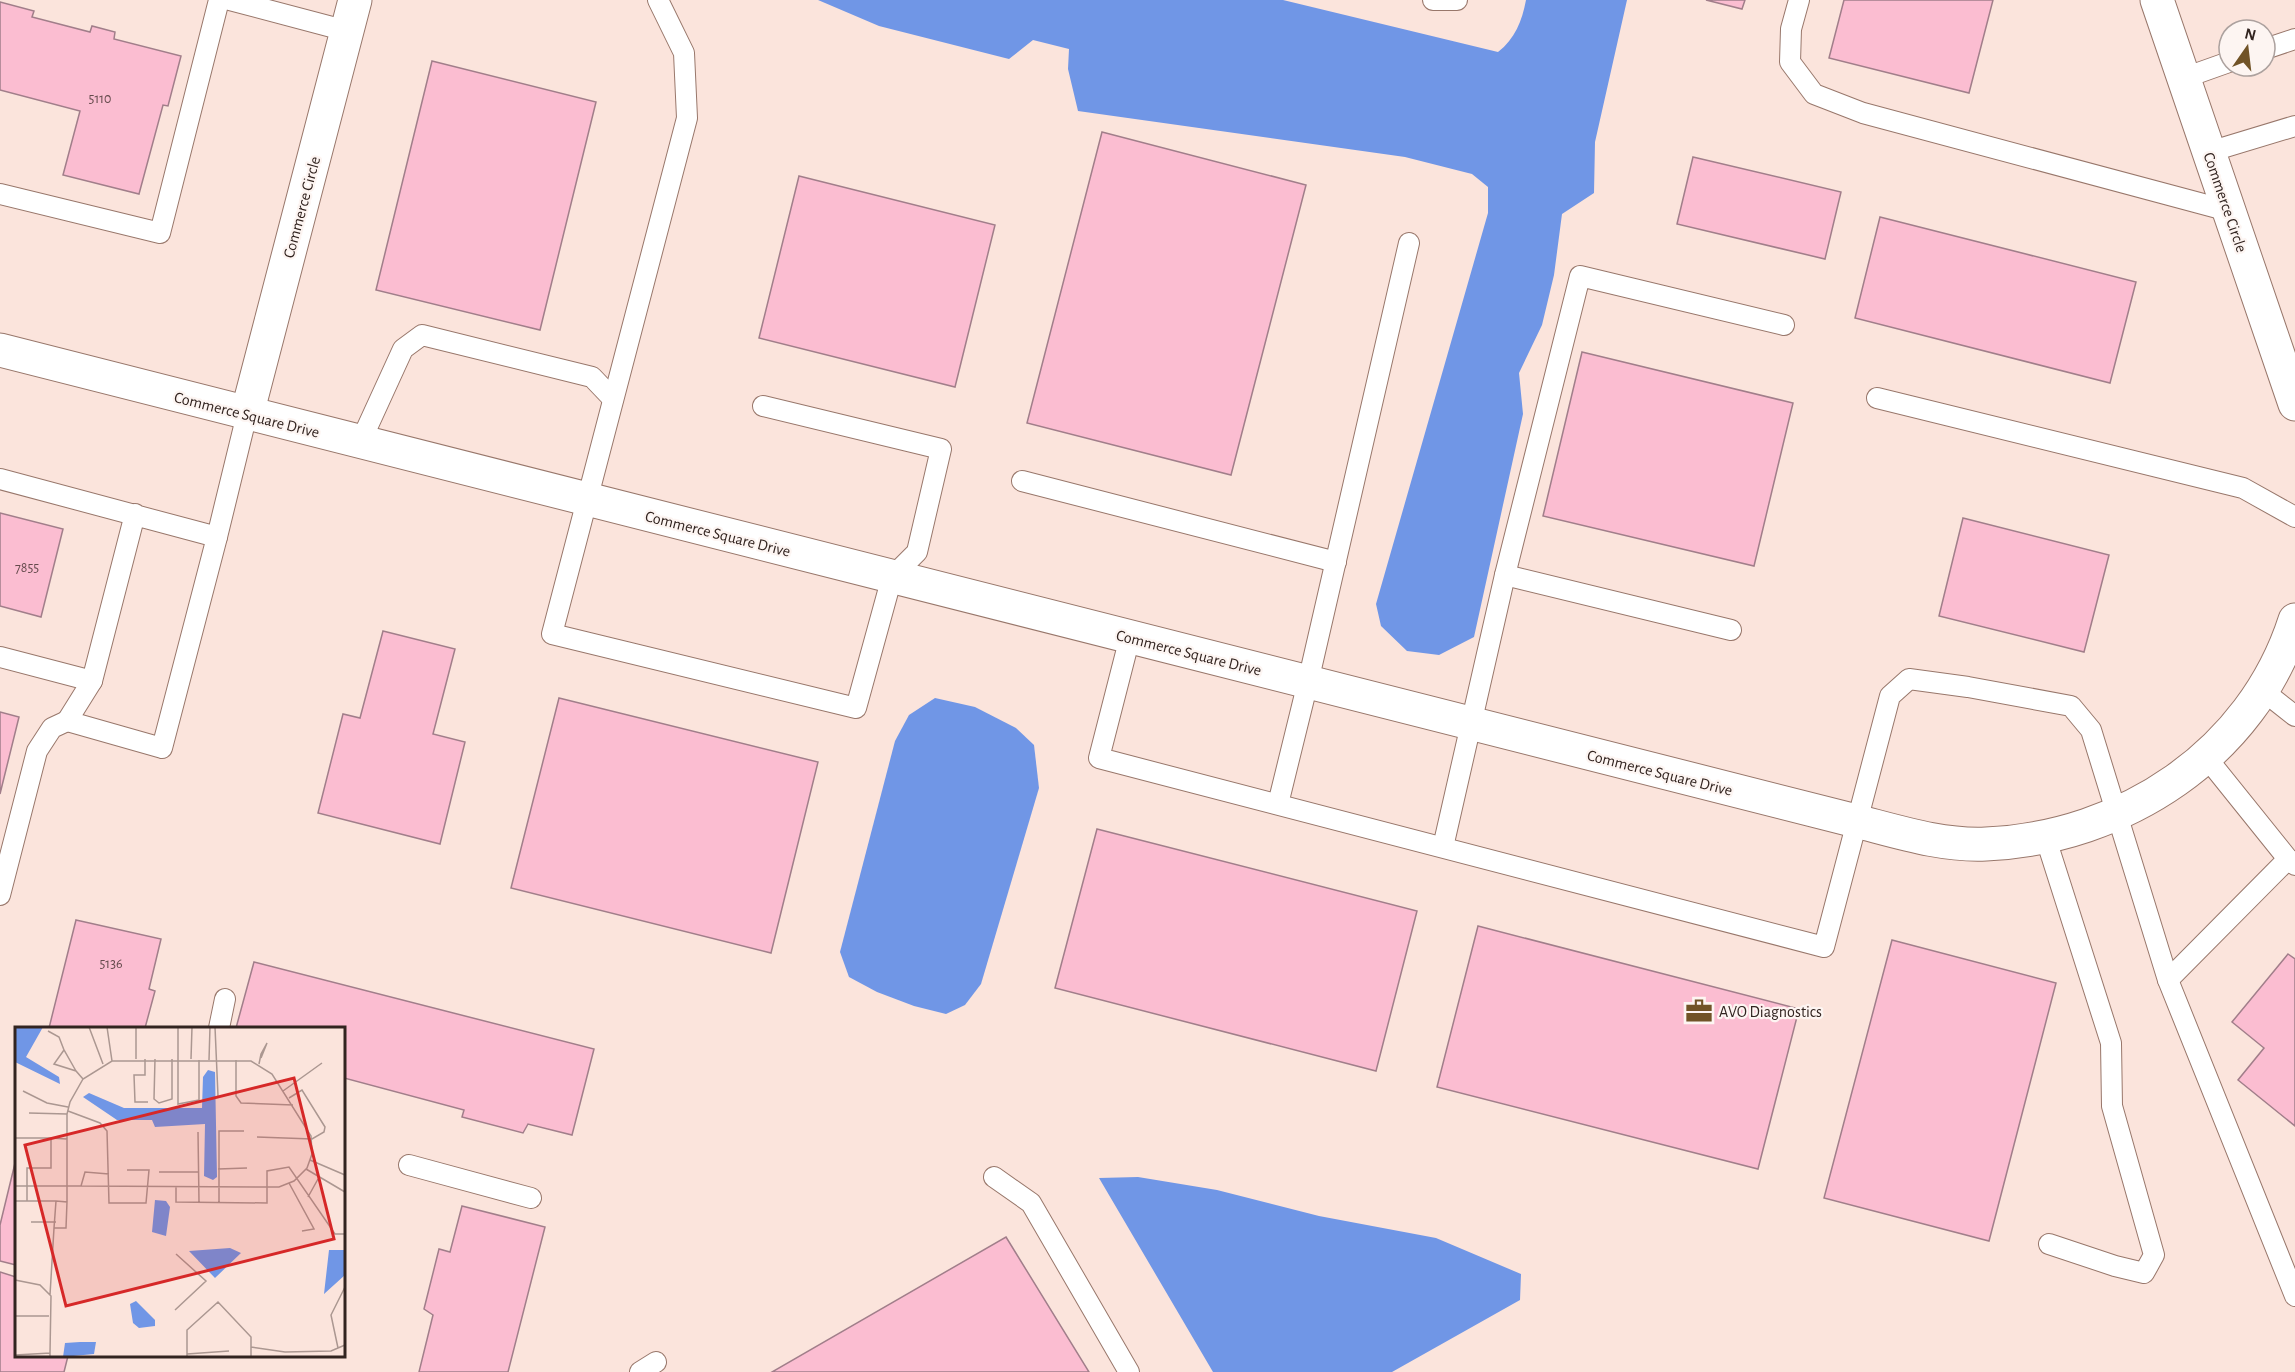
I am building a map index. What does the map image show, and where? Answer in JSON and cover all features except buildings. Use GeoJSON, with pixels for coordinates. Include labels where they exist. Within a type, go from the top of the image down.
{"type":"FeatureCollection","features":[{"type":"Feature","properties":{"kind":"street","name":"Commerce Circle"},"geometry":{"type":"LineString","coordinates":[[2157,0],[2295,404]]}},
{"type":"Feature","properties":{"kind":"street","name":"Commerce Circle"},"geometry":{"type":"LineString","coordinates":[[247,414],[351,15]]}},
{"type":"Feature","properties":{"kind":"street","name":"Commerce Square Drive"},"geometry":{"type":"LineString","coordinates":[[0,350],[1856,821],[1930,839],[1958,843],[1987,844],[2045,836],[2085,827],[2160,793],[2206,757],[2240,721],[2262,690],[2283,650],[2295,620]]}},
{"type":"Feature","properties":{"kind":"lane"},"geometry":{"type":"LineString","coordinates":[[0,194],[160,233],[219,0]]}},
{"type":"Feature","properties":{"kind":"lane"},"geometry":{"type":"LineString","coordinates":[[230,0],[351,15]]}},
{"type":"Feature","properties":{"kind":"lane"},"geometry":{"type":"LineString","coordinates":[[658,0],[684,53],[687,118],[552,634],[856,708],[891,577],[917,552],[941,449],[763,406]]}},
{"type":"Feature","properties":{"kind":"lane"},"geometry":{"type":"LineString","coordinates":[[1433,0],[1457,0]]}},
{"type":"Feature","properties":{"kind":"lane"},"geometry":{"type":"LineString","coordinates":[[1798,0],[1791,29],[1790,62],[1814,94],[1863,113],[2229,211]]}},
{"type":"Feature","properties":{"kind":"lane"},"geometry":{"type":"LineString","coordinates":[[2277,46],[2295,39]]}},
{"type":"Feature","properties":{"kind":"lane"},"geometry":{"type":"LineString","coordinates":[[2184,78],[2217,66]]}},
{"type":"Feature","properties":{"kind":"lane"},"geometry":{"type":"LineString","coordinates":[[2209,152],[2295,126]]}},
{"type":"Feature","properties":{"kind":"lane"},"geometry":{"type":"LineString","coordinates":[[1278,804],[1409,243]]}},
{"type":"Feature","properties":{"kind":"lane"},"geometry":{"type":"LineString","coordinates":[[1443,848],[1505,576],[1580,276],[1784,325]]}},
{"type":"Feature","properties":{"kind":"lane"},"geometry":{"type":"LineString","coordinates":[[360,443],[403,349],[422,335],[592,377],[613,399]]}},
{"type":"Feature","properties":{"kind":"lane"},"geometry":{"type":"LineString","coordinates":[[1877,398],[2243,488],[2295,517]]}},
{"type":"Feature","properties":{"kind":"lane"},"geometry":{"type":"LineString","coordinates":[[67,721],[162,748],[247,414]]}},
{"type":"Feature","properties":{"kind":"lane"},"geometry":{"type":"LineString","coordinates":[[0,479],[217,537]]}},
{"type":"Feature","properties":{"kind":"lane"},"geometry":{"type":"LineString","coordinates":[[1022,481],[1336,562]]}},
{"type":"Feature","properties":{"kind":"lane"},"geometry":{"type":"LineString","coordinates":[[0,895],[37,751],[52,728],[67,721],[92,681],[135,514]]}},
{"type":"Feature","properties":{"kind":"lane"},"geometry":{"type":"LineString","coordinates":[[1505,576],[1731,630]]}},
{"type":"Feature","properties":{"kind":"lane"},"geometry":{"type":"LineString","coordinates":[[1130,637],[1099,758],[1824,947],[1890,696],[1909,679],[1968,687],[2071,706],[2091,730],[2168,981],[2295,1296]]}},
{"type":"Feature","properties":{"kind":"lane"},"geometry":{"type":"LineString","coordinates":[[0,657],[92,681]]}},
{"type":"Feature","properties":{"kind":"lane"},"geometry":{"type":"LineString","coordinates":[[2262,690],[2295,716]]}},
{"type":"Feature","properties":{"kind":"lane"},"geometry":{"type":"LineString","coordinates":[[2168,981],[2292,862],[2206,757]]}},
{"type":"Feature","properties":{"kind":"lane"},"geometry":{"type":"LineString","coordinates":[[2045,836],[2111,1043],[2112,1106],[2154,1256],[2144,1273],[2049,1244]]}},
{"type":"Feature","properties":{"kind":"lane"},"geometry":{"type":"LineString","coordinates":[[219,1027],[225,999]]}},
{"type":"Feature","properties":{"kind":"lane"},"geometry":{"type":"LineString","coordinates":[[409,1165],[531,1198]]}},
{"type":"Feature","properties":{"kind":"lane"},"geometry":{"type":"LineString","coordinates":[[994,1177],[1031,1203],[1129,1372]]}},
{"type":"Feature","properties":{"kind":"water"},"geometry":{"type":"Polygon","coordinates":[[[818,0],[1283,0],[1498,52],[1517,29],[1526,0],[1627,0],[1595,142],[1594,193],[1562,214],[1554,275],[1542,325],[1519,373],[1523,414],[1474,637],[1439,655],[1407,651],[1381,626],[1376,604],[1488,213],[1488,187],[1472,174],[1405,157],[1078,111],[1068,69],[1069,49],[1033,40],[1009,59],[879,26],[818,0]]]}},
{"type":"Feature","properties":{"kind":"water"},"geometry":{"type":"Polygon","coordinates":[[[935,698],[975,707],[1016,728],[1034,745],[1039,788],[981,984],[965,1005],[946,1014],[914,1006],[877,992],[849,977],[840,952],[895,741],[909,715],[935,698]]]}},
{"type":"Feature","properties":{"kind":"water"},"geometry":{"type":"Polygon","coordinates":[[[1138,1177],[1217,1190],[1319,1216],[1436,1238],[1521,1274],[1520,1300],[1392,1372],[1213,1372],[1099,1178],[1138,1177]]]}},
{"type":"Feature","properties":{"kind":"place","name":"AVO Diagnostics"},"geometry":{"type":"Point","coordinates":[1699,1011]}}]}
